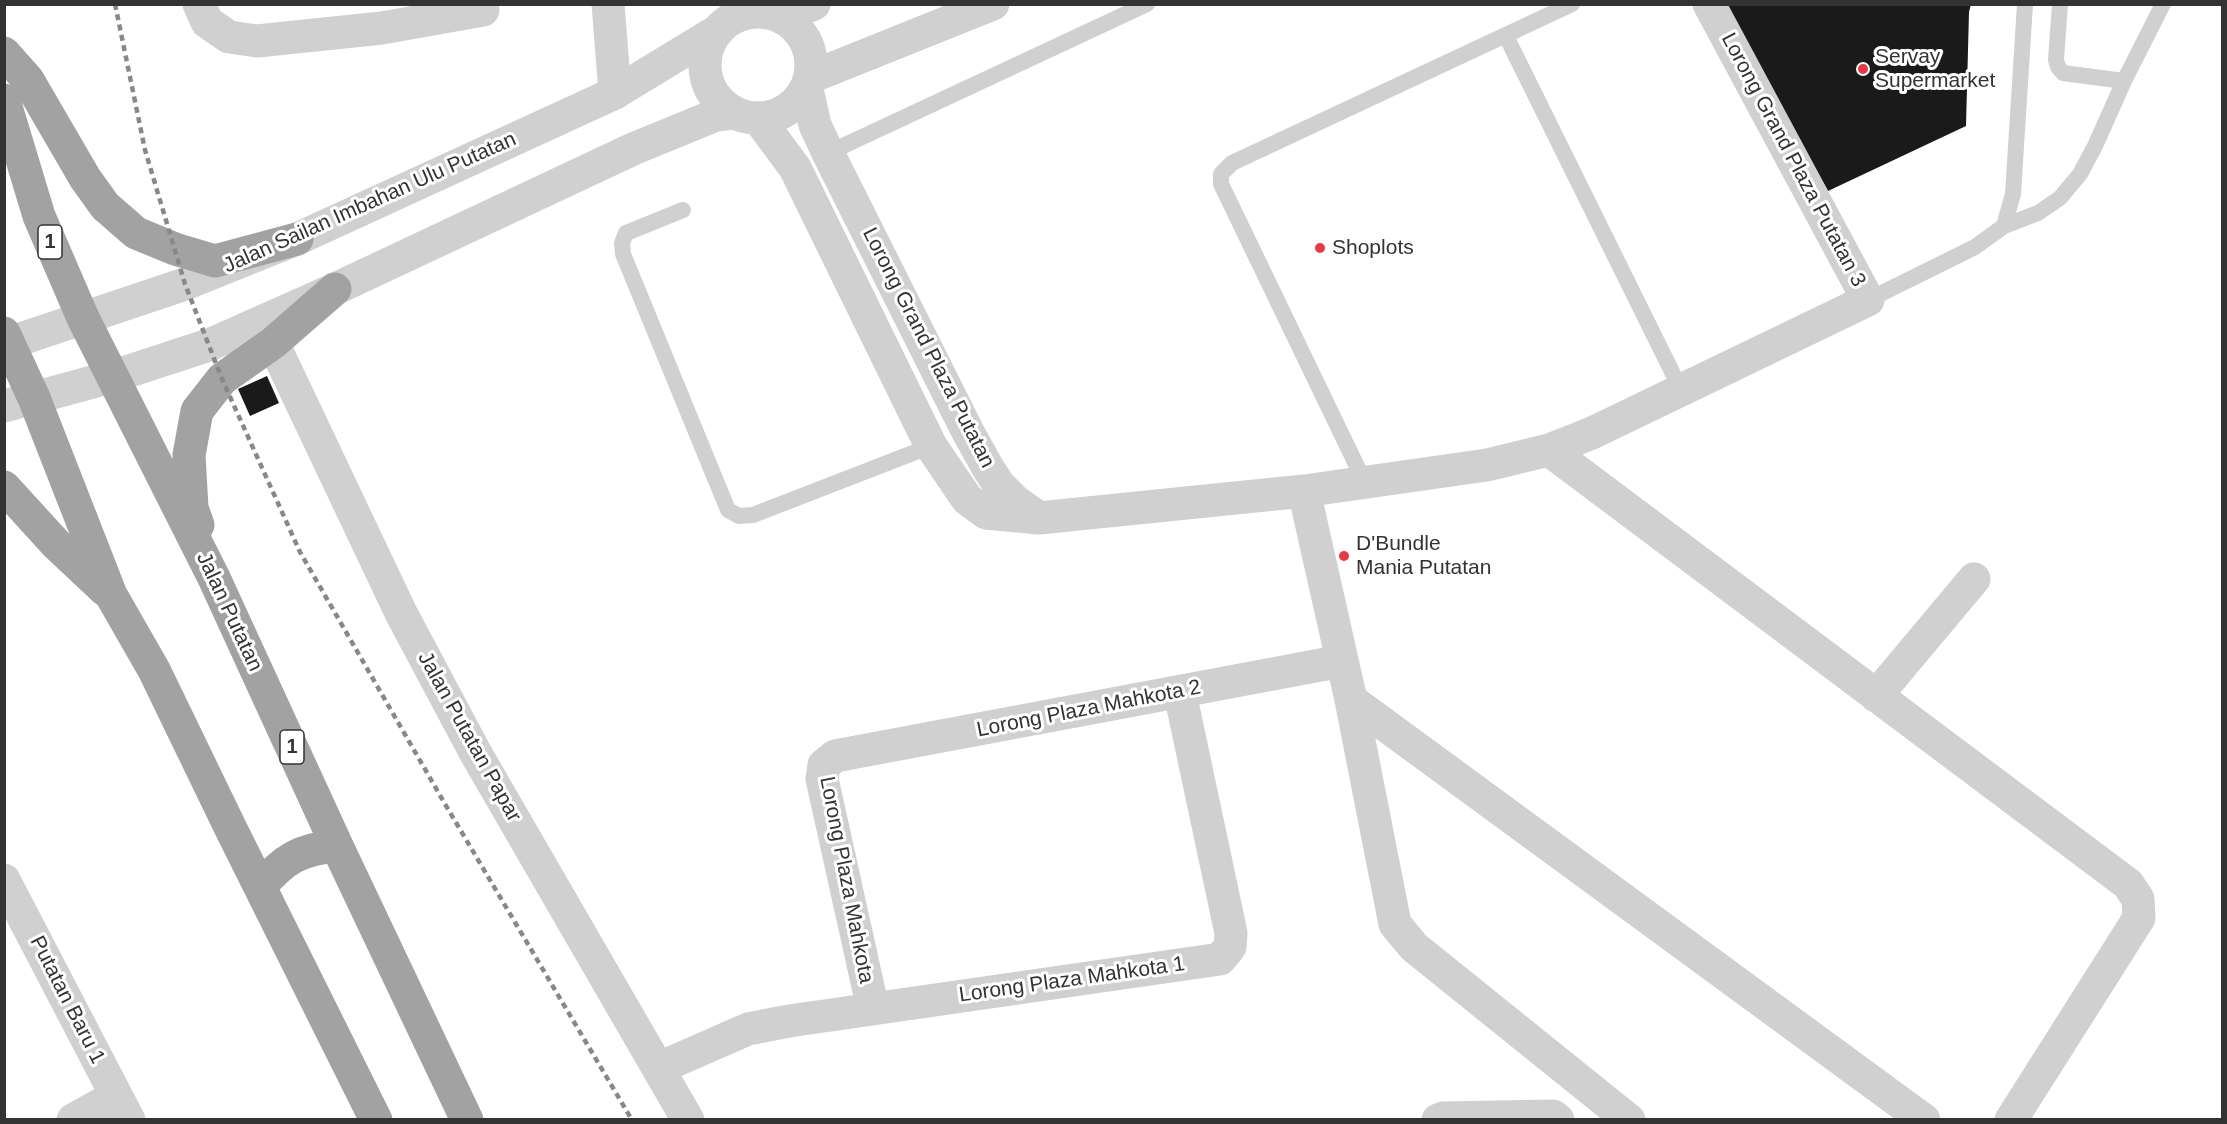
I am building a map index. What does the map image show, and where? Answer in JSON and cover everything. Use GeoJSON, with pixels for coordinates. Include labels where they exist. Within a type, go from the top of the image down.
{"type":"FeatureCollection","features":[{"type":"Feature","properties":{"kind":"highway"},"geometry":{"type":"LineString","coordinates":[[4,53],[28,80],[84,178],[105,206],[136,233],[174,249],[215,261],[297,239]]}},
{"type":"Feature","properties":{"kind":"highway","name":"Jalan Putatan"},"geometry":{"type":"LineString","coordinates":[[4,100],[39,216],[83,318],[214,578],[337,846],[467,1119]]}},
{"type":"Feature","properties":{"kind":"highway"},"geometry":{"type":"LineString","coordinates":[[214,578],[192,508],[189,455],[197,411],[222,379],[273,343],[335,289]]}},
{"type":"Feature","properties":{"kind":"highway"},"geometry":{"type":"LineString","coordinates":[[7,338],[19,402],[111,595],[154,670],[376,1119]]}},
{"type":"Feature","properties":{"kind":"highway"},"geometry":{"type":"LineString","coordinates":[[4,487],[14,495],[57,545],[111,595]]}},
{"type":"Feature","properties":{"kind":"highway"},"geometry":{"type":"LineString","coordinates":[[260,887],[275,869],[292,856],[316,848],[337,846]]}},
{"type":"Feature","properties":{"kind":"street"},"geometry":{"type":"LineString","coordinates":[[199,4],[207,22],[229,36],[257,41],[381,16],[483,10]]}},
{"type":"Feature","properties":{"kind":"street"},"geometry":{"type":"LineString","coordinates":[[608,4],[615,93]]}},
{"type":"Feature","properties":{"kind":"street"},"geometry":{"type":"LineString","coordinates":[[746,116],[716,98],[706,76],[707,52],[717,31],[728,21],[743,14],[814,4]]}},
{"type":"Feature","properties":{"kind":"street"},"geometry":{"type":"LineString","coordinates":[[809,83],[993,4]]}},
{"type":"Feature","properties":{"kind":"street","name":"Lorong Grand Plaza Putatan 3"},"geometry":{"type":"LineString","coordinates":[[1709,4],[1868,300]]}},
{"type":"Feature","properties":{"kind":"street"},"geometry":{"type":"LineString","coordinates":[[19,402],[111,377],[209,345],[335,289],[633,149],[716,116],[773,117],[786,111],[798,101],[809,83],[812,59],[807,42],[796,27],[764,11]]}},
{"type":"Feature","properties":{"kind":"street","name":"Jalan Sailan Imbahan Ulu Putatan"},"geometry":{"type":"LineString","coordinates":[[7,338],[83,318],[185,284],[297,239],[615,93],[717,31]]}},
{"type":"Feature","properties":{"kind":"street","name":"Lorong Grand Plaza Putatan"},"geometry":{"type":"LineString","coordinates":[[809,83],[815,125],[968,432],[999,485],[1015,501],[1039,518]]}},
{"type":"Feature","properties":{"kind":"street","name":"Lorong Grand Plaza Putatan"},"geometry":{"type":"LineString","coordinates":[[746,116],[795,168],[931,446],[967,500],[986,513],[1039,518]]}},
{"type":"Feature","properties":{"kind":"street"},"geometry":{"type":"LineString","coordinates":[[1039,518],[1365,483],[1487,465],[1549,450],[1592,433],[1868,300]]}},
{"type":"Feature","properties":{"kind":"street","name":"Jalan Putatan Papar"},"geometry":{"type":"LineString","coordinates":[[273,343],[401,614],[475,752],[688,1119]]}},
{"type":"Feature","properties":{"kind":"street"},"geometry":{"type":"LineString","coordinates":[[1549,450],[2128,884],[2138,898],[2139,918],[2011,1119]]}},
{"type":"Feature","properties":{"kind":"street"},"geometry":{"type":"LineString","coordinates":[[1304,491],[1351,700],[1395,924],[1414,947],[1629,1119]]}},
{"type":"Feature","properties":{"kind":"street"},"geometry":{"type":"LineString","coordinates":[[1876,696],[1974,579]]}},
{"type":"Feature","properties":{"kind":"street","name":"Lorong Plaza Mahkota 2"},"geometry":{"type":"LineString","coordinates":[[835,756],[1342,661]]}},
{"type":"Feature","properties":{"kind":"street","name":"Lorong Plaza Mahkota 1"},"geometry":{"type":"LineString","coordinates":[[659,1068],[748,1029],[789,1021],[1220,959],[1230,947],[1230,933],[1180,693]]}},
{"type":"Feature","properties":{"kind":"street"},"geometry":{"type":"LineString","coordinates":[[1351,700],[1924,1119]]}},
{"type":"Feature","properties":{"kind":"street","name":"Lorong Plaza Mahkota"},"geometry":{"type":"LineString","coordinates":[[835,756],[824,765],[822,779],[873,1009]]}},
{"type":"Feature","properties":{"kind":"street","name":"Putatan Baru 1"},"geometry":{"type":"LineString","coordinates":[[4,880],[123,1108]]}},
{"type":"Feature","properties":{"kind":"street"},"geometry":{"type":"LineString","coordinates":[[74,1119],[123,1108]]}},
{"type":"Feature","properties":{"kind":"street"},"geometry":{"type":"LineString","coordinates":[[1437,1119],[1553,1116],[1558,1119]]}},
{"type":"Feature","properties":{"kind":"lane"},"geometry":{"type":"LineString","coordinates":[[828,153],[1147,4]]}},
{"type":"Feature","properties":{"kind":"lane"},"geometry":{"type":"LineString","coordinates":[[1365,483],[1221,184],[1221,174],[1232,163],[1572,4]]}},
{"type":"Feature","properties":{"kind":"lane"},"geometry":{"type":"LineString","coordinates":[[2004,226],[2013,194],[2025,4]]}},
{"type":"Feature","properties":{"kind":"lane"},"geometry":{"type":"LineString","coordinates":[[2060,4],[2056,60],[2058,67],[2063,73],[2124,81]]}},
{"type":"Feature","properties":{"kind":"lane","name":"Lorong Grand Plaza Putatan 3"},"geometry":{"type":"LineString","coordinates":[[1868,300],[1976,248],[2004,226],[2038,213],[2060,198],[2080,174],[2095,146],[2124,81],[2163,4]]}},
{"type":"Feature","properties":{"kind":"lane"},"geometry":{"type":"LineString","coordinates":[[1506,36],[1681,390]]}},
{"type":"Feature","properties":{"kind":"lane"},"geometry":{"type":"LineString","coordinates":[[683,210],[626,233],[622,243],[623,254],[728,510],[739,516],[753,515],[931,446]]}},
{"type":"Feature","properties":{"kind":"building","name":"Servay Supermarket"},"geometry":{"type":"Polygon","coordinates":[[[1722,4],[1971,4],[1966,126],[1828,191],[1722,4]]]}},
{"type":"Feature","properties":{"kind":"building"},"geometry":{"type":"Polygon","coordinates":[[[267,376],[279,403],[250,416],[238,389],[267,376]]]}},
{"type":"Feature","properties":{"kind":"railway"},"geometry":{"type":"LineString","coordinates":[[115,4],[145,150],[185,284],[222,379],[300,552],[445,804],[632,1120]]}},
{"type":"Feature","properties":{"kind":"place","name":"Servay Supermarket"},"geometry":{"type":"Point","coordinates":[1863,69]}},
{"type":"Feature","properties":{"kind":"place","name":"Shoplots"},"geometry":{"type":"Point","coordinates":[1320,248]}},
{"type":"Feature","properties":{"kind":"place","name":"D'Bundle Mania Putatan"},"geometry":{"type":"Point","coordinates":[1344,556]}}]}
